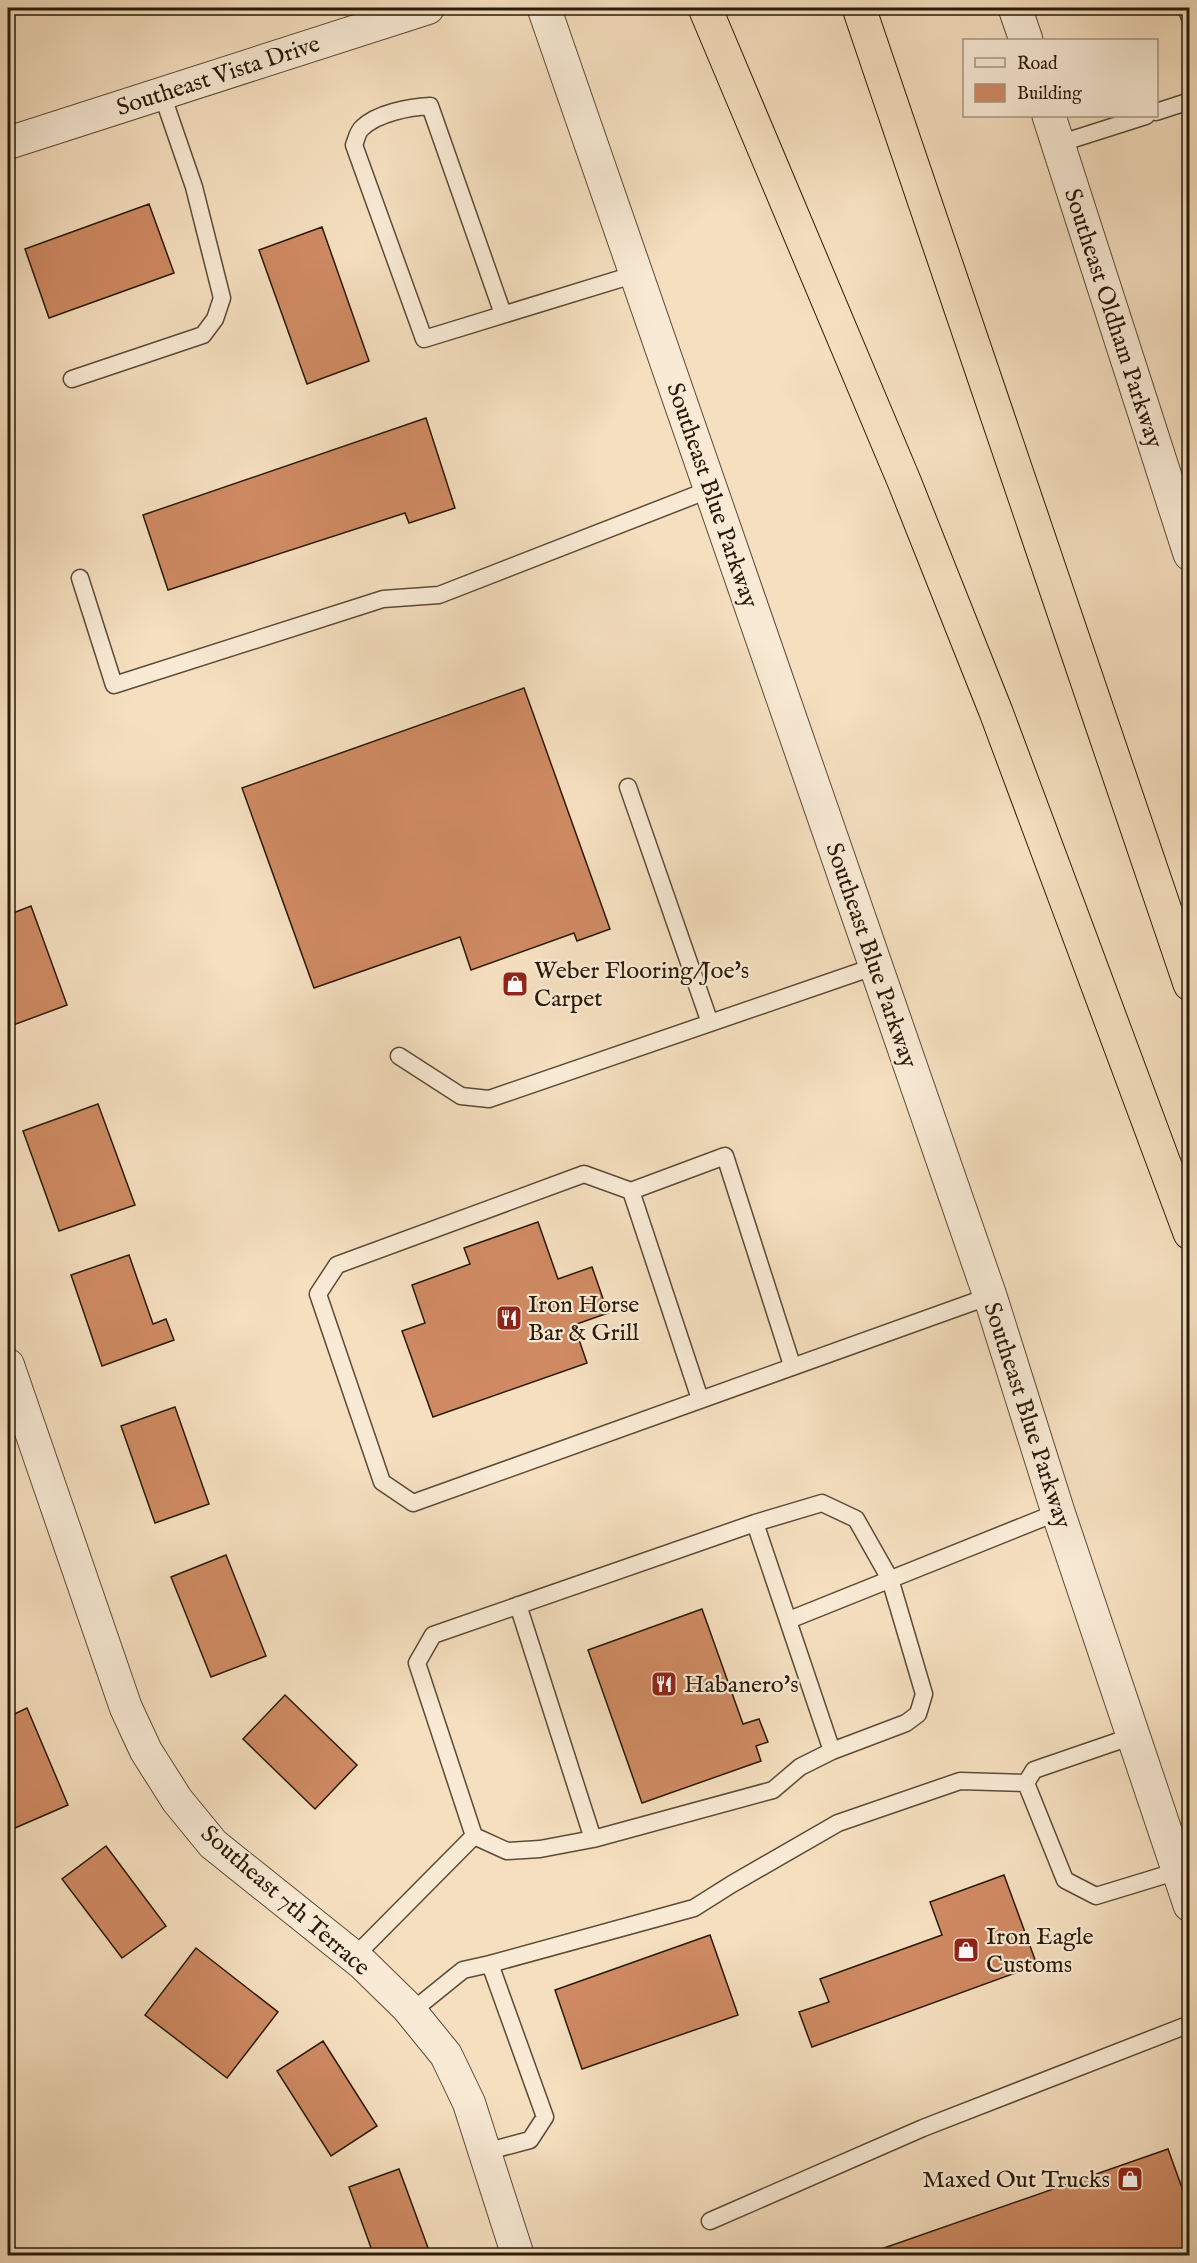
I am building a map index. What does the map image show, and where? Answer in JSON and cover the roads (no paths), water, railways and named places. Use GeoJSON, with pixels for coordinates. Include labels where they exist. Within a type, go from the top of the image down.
{"type":"FeatureCollection","features":[{"type":"Feature","properties":{"kind":"highway"},"geometry":{"type":"LineString","coordinates":[[705,8],[904,481],[996,712],[1190,1233]]}},
{"type":"Feature","properties":{"kind":"highway"},"geometry":{"type":"LineString","coordinates":[[859,8],[1190,984]]}},
{"type":"Feature","properties":{"kind":"street","name":"Southeast Vista Drive"},"geometry":{"type":"LineString","coordinates":[[8,143],[428,8]]}},
{"type":"Feature","properties":{"kind":"street","name":"Southeast Blue Parkway"},"geometry":{"type":"LineString","coordinates":[[544,8],[990,1296],[1058,1512],[1190,1905]]}},
{"type":"Feature","properties":{"kind":"street"},"geometry":{"type":"LineString","coordinates":[[1015,8],[1026,39]]}},
{"type":"Feature","properties":{"kind":"street","name":"Southeast Oldham Parkway"},"geometry":{"type":"LineString","coordinates":[[1054,130],[1190,554]]}},
{"type":"Feature","properties":{"kind":"street","name":"Southeast 7th Terrace"},"geometry":{"type":"LineString","coordinates":[[8,1365],[126,1708],[146,1751],[177,1800],[213,1844],[354,1957],[411,2012],[446,2055],[469,2103],[518,2256]]}},
{"type":"Feature","properties":{"kind":"lane"},"geometry":{"type":"LineString","coordinates":[[1186,8],[1190,18]]}},
{"type":"Feature","properties":{"kind":"lane"},"geometry":{"type":"LineString","coordinates":[[72,379],[203,335],[215,319],[222,298],[194,187],[162,94]]}},
{"type":"Feature","properties":{"kind":"lane"},"geometry":{"type":"LineString","coordinates":[[1158,111],[1190,101]]}},
{"type":"Feature","properties":{"kind":"lane"},"geometry":{"type":"LineString","coordinates":[[503,314],[430,106],[407,107],[376,119],[361,128],[354,145],[424,339],[636,274]]}},
{"type":"Feature","properties":{"kind":"lane"},"geometry":{"type":"LineString","coordinates":[[1054,130],[1139,117]]}},
{"type":"Feature","properties":{"kind":"lane"},"geometry":{"type":"LineString","coordinates":[[80,578],[114,685],[383,599],[439,595],[711,489]]}},
{"type":"Feature","properties":{"kind":"lane"},"geometry":{"type":"LineString","coordinates":[[628,788],[710,1023]]}},
{"type":"Feature","properties":{"kind":"lane"},"geometry":{"type":"LineString","coordinates":[[399,1056],[461,1096],[489,1099],[876,966]]}},
{"type":"Feature","properties":{"kind":"lane"},"geometry":{"type":"LineString","coordinates":[[792,1365],[725,1156],[631,1191],[584,1174],[337,1265],[318,1294],[382,1482],[413,1503],[792,1365],[990,1296]]}},
{"type":"Feature","properties":{"kind":"lane"},"geometry":{"type":"LineString","coordinates":[[631,1191],[700,1399]]}},
{"type":"Feature","properties":{"kind":"lane"},"geometry":{"type":"LineString","coordinates":[[822,1503],[856,1520],[890,1579],[924,1694],[918,1714],[906,1723],[832,1751],[800,1767],[773,1790],[593,1839],[540,1849],[507,1851],[474,1836],[417,1663],[433,1635],[755,1523],[822,1503]]}},
{"type":"Feature","properties":{"kind":"lane"},"geometry":{"type":"LineString","coordinates":[[789,1620],[1058,1512]]}},
{"type":"Feature","properties":{"kind":"lane"},"geometry":{"type":"LineString","coordinates":[[755,1523],[832,1751]]}},
{"type":"Feature","properties":{"kind":"lane"},"geometry":{"type":"LineString","coordinates":[[518,1605],[593,1839]]}},
{"type":"Feature","properties":{"kind":"lane"},"geometry":{"type":"LineString","coordinates":[[1026,1783],[1034,1770],[1132,1736]]}},
{"type":"Feature","properties":{"kind":"lane"},"geometry":{"type":"LineString","coordinates":[[411,2012],[464,1970],[694,1908],[838,1823],[960,1781],[1026,1783]]}},
{"type":"Feature","properties":{"kind":"lane"},"geometry":{"type":"LineString","coordinates":[[1026,1783],[1065,1880],[1096,1896],[1178,1871]]}},
{"type":"Feature","properties":{"kind":"lane"},"geometry":{"type":"LineString","coordinates":[[354,1957],[474,1836]]}},
{"type":"Feature","properties":{"kind":"lane"},"geometry":{"type":"LineString","coordinates":[[485,2152],[531,2140],[545,2117],[490,1964]]}},
{"type":"Feature","properties":{"kind":"lane"},"geometry":{"type":"LineString","coordinates":[[710,2221],[923,2128],[1190,2024]]}},
{"type":"Feature","properties":{"kind":"place","name":"Weber Flooring/Joe's Carpet"},"geometry":{"type":"Point","coordinates":[515,984]}},
{"type":"Feature","properties":{"kind":"place","name":"Iron Horse Bar & Grill"},"geometry":{"type":"Point","coordinates":[509,1318]}},
{"type":"Feature","properties":{"kind":"place","name":"Habanero's"},"geometry":{"type":"Point","coordinates":[664,1684]}},
{"type":"Feature","properties":{"kind":"place","name":"Iron Eagle Customs"},"geometry":{"type":"Point","coordinates":[966,1950]}},
{"type":"Feature","properties":{"kind":"place","name":"Maxed Out Trucks"},"geometry":{"type":"Point","coordinates":[1130,2179]}}]}
